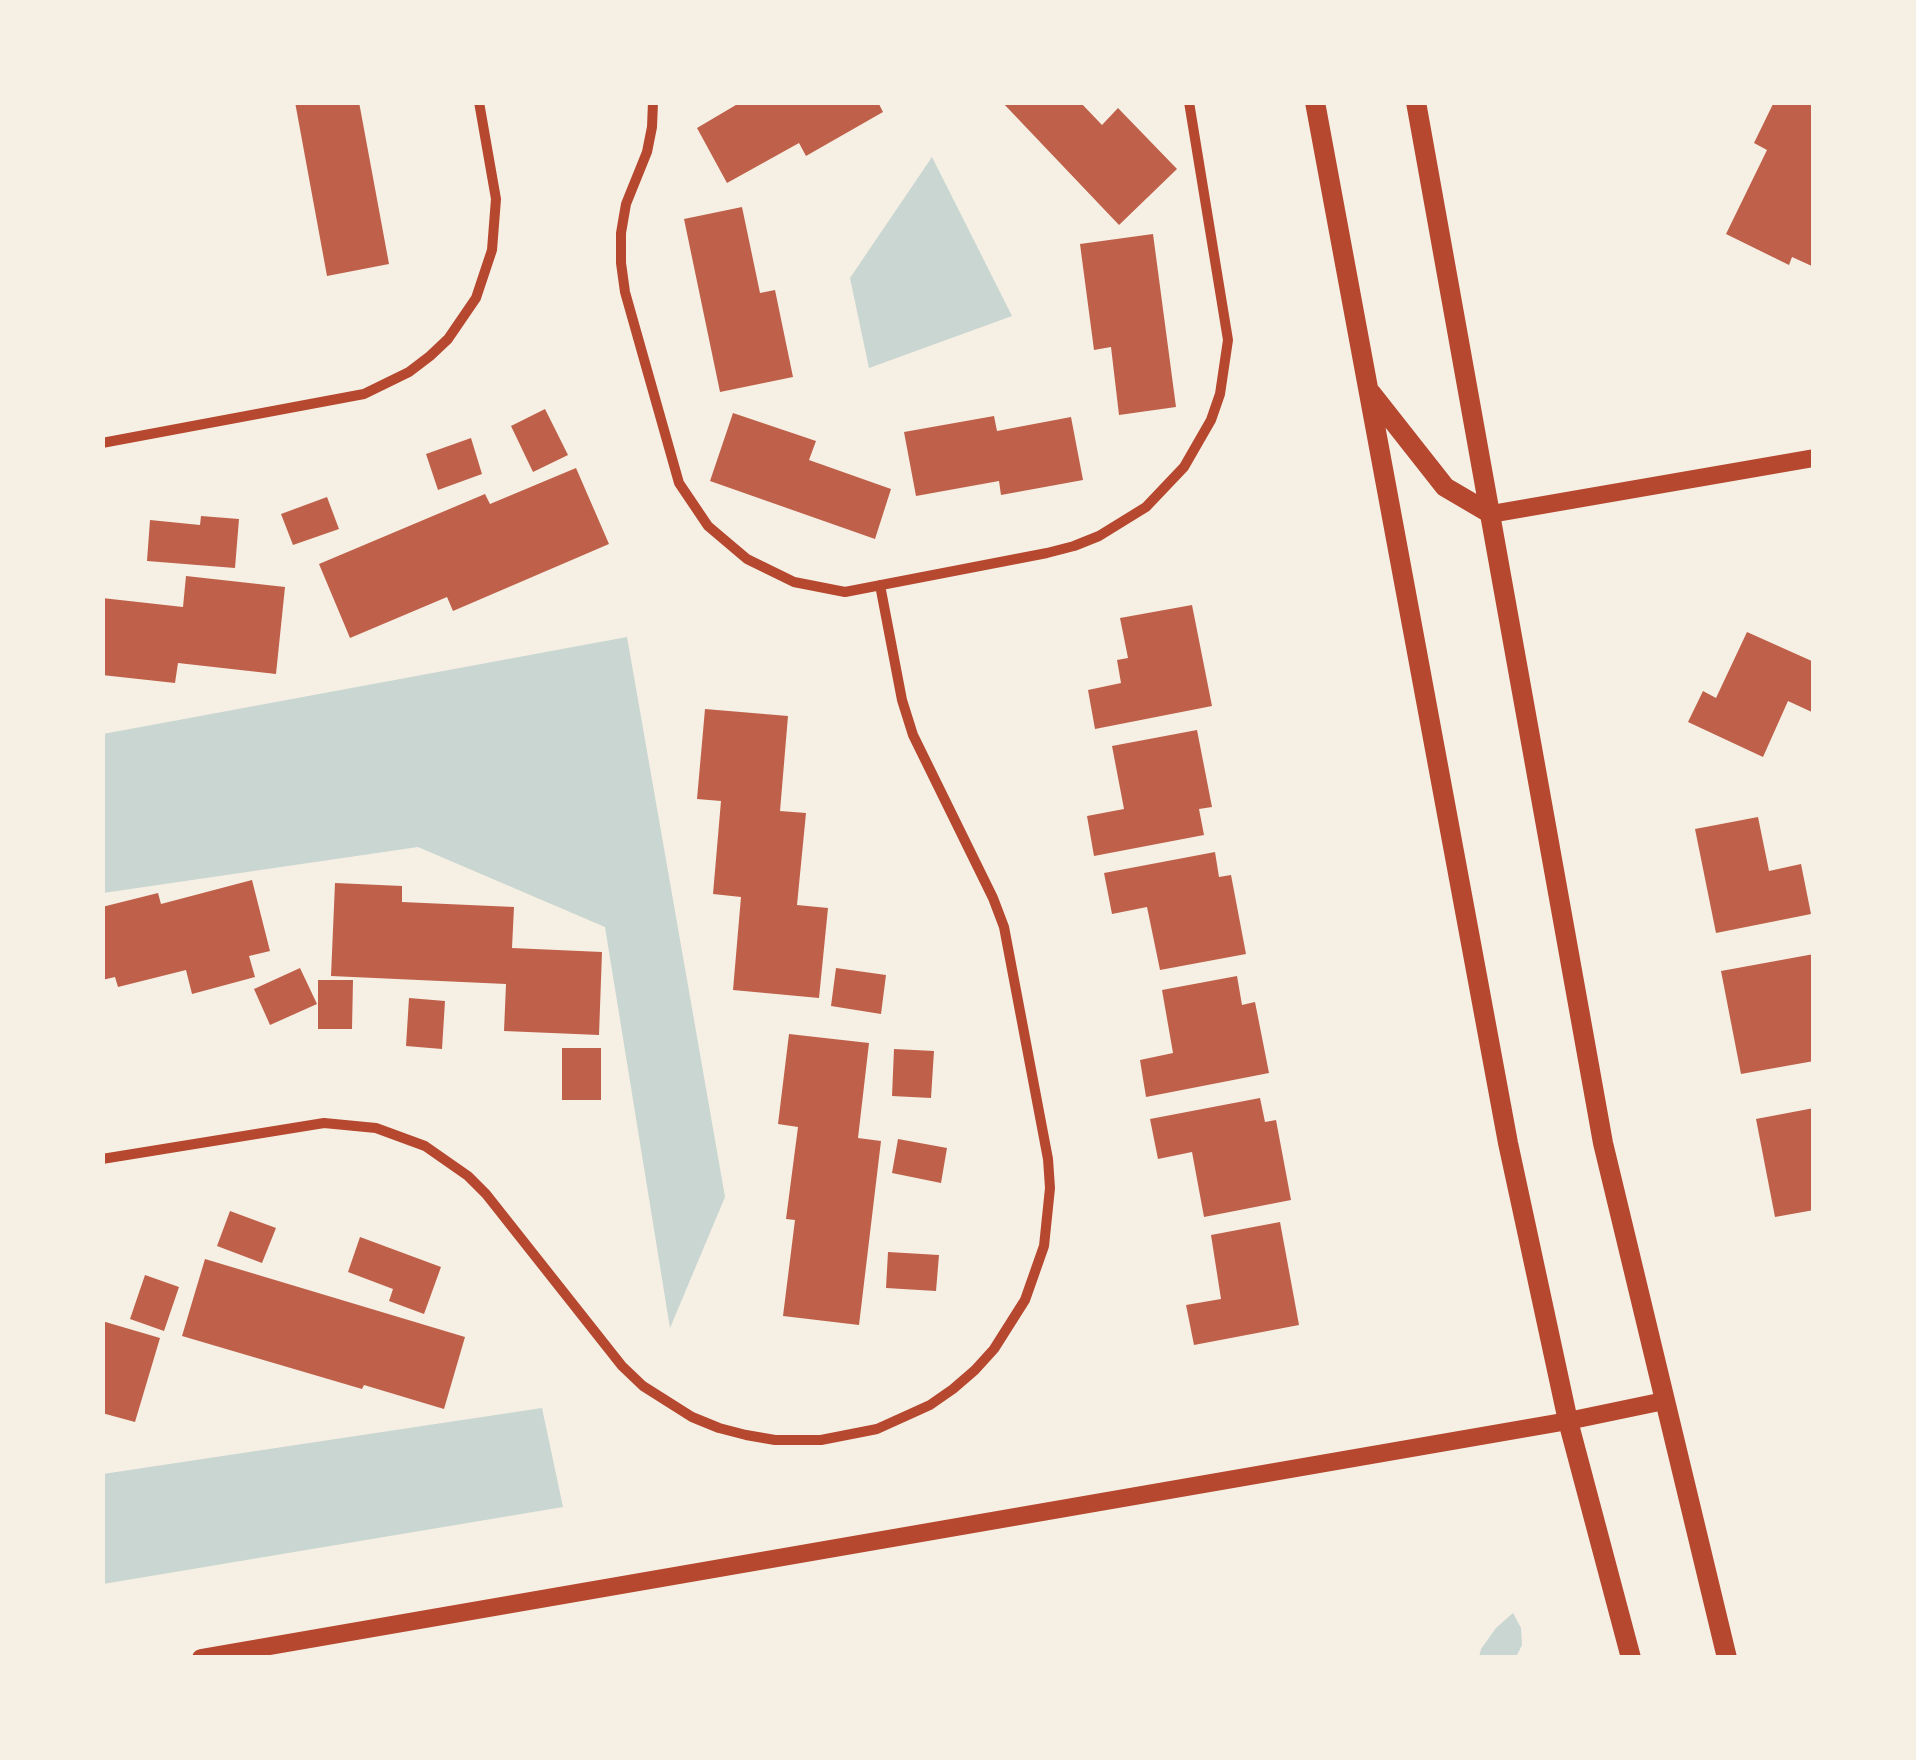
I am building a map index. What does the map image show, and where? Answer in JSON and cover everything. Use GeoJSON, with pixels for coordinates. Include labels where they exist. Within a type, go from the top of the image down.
{"type":"FeatureCollection","features":[{"type":"Feature","properties":{"kind":"main road"},"geometry":{"type":"LineString","coordinates":[[1315,102],[1505,1123],[1568,1421],[1630,1658]]}},
{"type":"Feature","properties":{"kind":"main road"},"geometry":{"type":"LineString","coordinates":[[1416,102],[1603,1144],[1728,1658]]}},
{"type":"Feature","properties":{"kind":"main road"},"geometry":{"type":"LineString","coordinates":[[1367,387],[1445,488],[1491,514]]}},
{"type":"Feature","properties":{"kind":"street"},"geometry":{"type":"LineString","coordinates":[[102,443],[364,394],[410,372],[430,356],[448,339],[476,298],[492,250],[496,200],[479,102]]}},
{"type":"Feature","properties":{"kind":"street"},"geometry":{"type":"LineString","coordinates":[[652,102],[646,152],[626,204],[621,263],[625,292],[678,483],[708,526],[748,560],[794,582],[845,592],[1047,553],[1099,536],[1146,506],[1191,456],[1220,394],[1228,340],[1189,102]]}},
{"type":"Feature","properties":{"kind":"street"},"geometry":{"type":"LineString","coordinates":[[1491,514],[1814,458]]}},
{"type":"Feature","properties":{"kind":"street"},"geometry":{"type":"LineString","coordinates":[[102,1159],[324,1123],[376,1128],[425,1146],[468,1176],[622,1366],[655,1394],[692,1417],[746,1435],[775,1440],[821,1440],[877,1429],[930,1405],[954,1389],[994,1348],[1026,1300],[1044,1246],[1050,1188],[1048,1159],[1004,927],[913,735],[902,700],[880,585]]}},
{"type":"Feature","properties":{"kind":"street"},"geometry":{"type":"LineString","coordinates":[[201,1658],[1568,1421],[1664,1401]]}},
{"type":"Feature","properties":{"kind":"shaded area"},"geometry":{"type":"Polygon","coordinates":[[[932,157],[1012,316],[869,368],[850,278],[932,157]]]}},
{"type":"Feature","properties":{"kind":"shaded area"},"geometry":{"type":"Polygon","coordinates":[[[627,637],[725,1197],[670,1328],[605,927],[418,847],[103,893],[103,734],[627,637]]]}},
{"type":"Feature","properties":{"kind":"shaded area"},"geometry":{"type":"Polygon","coordinates":[[[542,1408],[563,1507],[103,1584],[103,1474],[542,1408]]]}},
{"type":"Feature","properties":{"kind":"shaded area"},"geometry":{"type":"Polygon","coordinates":[[[1513,1613],[1521,1628],[1522,1645],[1516,1657],[1479,1657],[1496,1628],[1513,1613]]]}},
{"type":"Feature","properties":{"kind":"building"},"geometry":{"type":"Polygon","coordinates":[[[295,102],[359,102],[389,264],[327,276],[295,102]]]}},
{"type":"Feature","properties":{"kind":"building"},"geometry":{"type":"Polygon","coordinates":[[[741,102],[878,102],[883,112],[806,156],[799,143],[727,183],[697,128],[741,102]]]}},
{"type":"Feature","properties":{"kind":"building"},"geometry":{"type":"Polygon","coordinates":[[[1002,102],[1080,102],[1102,125],[1118,108],[1177,169],[1119,225],[1002,102]]]}},
{"type":"Feature","properties":{"kind":"building"},"geometry":{"type":"Polygon","coordinates":[[[1774,102],[1814,102],[1814,267],[1792,257],[1789,265],[1726,234],[1767,150],[1754,143],[1774,102]]]}},
{"type":"Feature","properties":{"kind":"building"},"geometry":{"type":"Polygon","coordinates":[[[742,207],[760,293],[775,290],[793,377],[720,392],[684,219],[742,207]]]}},
{"type":"Feature","properties":{"kind":"building"},"geometry":{"type":"Polygon","coordinates":[[[1153,234],[1176,407],[1119,415],[1111,347],[1094,350],[1080,244],[1153,234]]]}},
{"type":"Feature","properties":{"kind":"building"},"geometry":{"type":"Polygon","coordinates":[[[545,409],[568,455],[533,472],[511,426],[545,409]]]}},
{"type":"Feature","properties":{"kind":"building"},"geometry":{"type":"Polygon","coordinates":[[[733,413],[816,441],[809,460],[891,489],[875,539],[710,481],[733,413]]]}},
{"type":"Feature","properties":{"kind":"building"},"geometry":{"type":"Polygon","coordinates":[[[994,416],[997,431],[1071,417],[1083,480],[1001,495],[999,481],[916,496],[904,432],[994,416]]]}},
{"type":"Feature","properties":{"kind":"building"},"geometry":{"type":"Polygon","coordinates":[[[471,438],[482,474],[438,490],[426,454],[471,438]]]}},
{"type":"Feature","properties":{"kind":"building"},"geometry":{"type":"Polygon","coordinates":[[[576,468],[609,544],[453,611],[447,597],[350,638],[319,564],[485,494],[490,504],[576,468]]]}},
{"type":"Feature","properties":{"kind":"building"},"geometry":{"type":"Polygon","coordinates":[[[327,497],[339,529],[293,545],[281,514],[327,497]]]}},
{"type":"Feature","properties":{"kind":"building"},"geometry":{"type":"Polygon","coordinates":[[[201,516],[239,519],[235,568],[147,561],[150,520],[200,525],[201,516]]]}},
{"type":"Feature","properties":{"kind":"building"},"geometry":{"type":"Polygon","coordinates":[[[186,576],[285,587],[276,674],[178,663],[175,683],[102,675],[102,598],[183,607],[186,576]]]}},
{"type":"Feature","properties":{"kind":"building"},"geometry":{"type":"Polygon","coordinates":[[[1192,605],[1212,706],[1095,729],[1088,690],[1121,683],[1117,660],[1128,658],[1120,618],[1192,605]]]}},
{"type":"Feature","properties":{"kind":"building"},"geometry":{"type":"Polygon","coordinates":[[[1747,632],[1814,662],[1814,713],[1788,701],[1763,757],[1688,722],[1703,691],[1716,698],[1747,632]]]}},
{"type":"Feature","properties":{"kind":"building"},"geometry":{"type":"Polygon","coordinates":[[[705,709],[788,716],[780,811],[806,813],[797,905],[828,908],[819,998],[733,990],[741,897],[713,894],[721,801],[697,799],[705,709]]]}},
{"type":"Feature","properties":{"kind":"building"},"geometry":{"type":"Polygon","coordinates":[[[1197,730],[1212,807],[1199,809],[1204,835],[1094,856],[1087,816],[1124,809],[1112,746],[1197,730]]]}},
{"type":"Feature","properties":{"kind":"building"},"geometry":{"type":"Polygon","coordinates":[[[1758,817],[1769,871],[1801,864],[1811,914],[1716,933],[1695,829],[1758,817]]]}},
{"type":"Feature","properties":{"kind":"building"},"geometry":{"type":"Polygon","coordinates":[[[1215,852],[1219,877],[1231,875],[1246,954],[1160,970],[1147,907],[1112,914],[1104,873],[1215,852]]]}},
{"type":"Feature","properties":{"kind":"building"},"geometry":{"type":"Polygon","coordinates":[[[252,880],[270,951],[249,956],[255,977],[192,994],[186,970],[118,987],[115,977],[102,980],[102,907],[158,893],[161,904],[252,880]]]}},
{"type":"Feature","properties":{"kind":"building"},"geometry":{"type":"Polygon","coordinates":[[[335,883],[402,886],[402,902],[514,907],[512,948],[602,952],[599,1035],[504,1031],[506,984],[331,976],[335,883]]]}},
{"type":"Feature","properties":{"kind":"building"},"geometry":{"type":"Polygon","coordinates":[[[1814,954],[1814,1061],[1741,1074],[1721,971],[1814,954]]]}},
{"type":"Feature","properties":{"kind":"building"},"geometry":{"type":"Polygon","coordinates":[[[300,968],[317,1004],[270,1025],[254,989],[300,968]]]}},
{"type":"Feature","properties":{"kind":"building"},"geometry":{"type":"Polygon","coordinates":[[[836,968],[886,975],[881,1014],[831,1006],[836,968]]]}},
{"type":"Feature","properties":{"kind":"building"},"geometry":{"type":"Polygon","coordinates":[[[1237,976],[1242,1005],[1255,1002],[1269,1073],[1146,1097],[1140,1060],[1173,1053],[1162,990],[1237,976]]]}},
{"type":"Feature","properties":{"kind":"building"},"geometry":{"type":"Polygon","coordinates":[[[318,980],[353,980],[352,1029],[318,1029],[318,980]]]}},
{"type":"Feature","properties":{"kind":"building"},"geometry":{"type":"Polygon","coordinates":[[[409,998],[445,1001],[442,1049],[406,1046],[409,998]]]}},
{"type":"Feature","properties":{"kind":"building"},"geometry":{"type":"Polygon","coordinates":[[[789,1034],[869,1043],[858,1138],[881,1141],[859,1325],[783,1316],[795,1220],[786,1219],[798,1127],[778,1124],[789,1034]]]}},
{"type":"Feature","properties":{"kind":"building"},"geometry":{"type":"Polygon","coordinates":[[[562,1048],[601,1048],[601,1100],[562,1100],[562,1048]]]}},
{"type":"Feature","properties":{"kind":"building"},"geometry":{"type":"Polygon","coordinates":[[[894,1049],[934,1051],[931,1098],[892,1096],[894,1049]]]}},
{"type":"Feature","properties":{"kind":"building"},"geometry":{"type":"Polygon","coordinates":[[[1260,1098],[1265,1122],[1276,1120],[1291,1200],[1204,1217],[1192,1152],[1158,1159],[1150,1119],[1260,1098]]]}},
{"type":"Feature","properties":{"kind":"building"},"geometry":{"type":"Polygon","coordinates":[[[1814,1108],[1814,1210],[1775,1217],[1756,1119],[1814,1108]]]}},
{"type":"Feature","properties":{"kind":"building"},"geometry":{"type":"Polygon","coordinates":[[[898,1139],[947,1148],[941,1183],[892,1173],[898,1139]]]}},
{"type":"Feature","properties":{"kind":"building"},"geometry":{"type":"Polygon","coordinates":[[[230,1211],[276,1228],[262,1263],[217,1246],[230,1211]]]}},
{"type":"Feature","properties":{"kind":"building"},"geometry":{"type":"Polygon","coordinates":[[[1280,1222],[1299,1325],[1194,1345],[1186,1305],[1221,1299],[1211,1235],[1280,1222]]]}},
{"type":"Feature","properties":{"kind":"building"},"geometry":{"type":"Polygon","coordinates":[[[360,1237],[441,1267],[424,1314],[389,1301],[393,1289],[348,1272],[360,1237]]]}},
{"type":"Feature","properties":{"kind":"building"},"geometry":{"type":"Polygon","coordinates":[[[888,1252],[939,1255],[936,1291],[886,1288],[888,1252]]]}},
{"type":"Feature","properties":{"kind":"building"},"geometry":{"type":"Polygon","coordinates":[[[205,1259],[465,1337],[444,1409],[182,1336],[205,1259]]]}},
{"type":"Feature","properties":{"kind":"building"},"geometry":{"type":"Polygon","coordinates":[[[145,1275],[179,1287],[164,1331],[130,1319],[145,1275]]]}},
{"type":"Feature","properties":{"kind":"building"},"geometry":{"type":"Polygon","coordinates":[[[102,1321],[160,1338],[135,1422],[102,1413],[102,1321]]]}}]}
